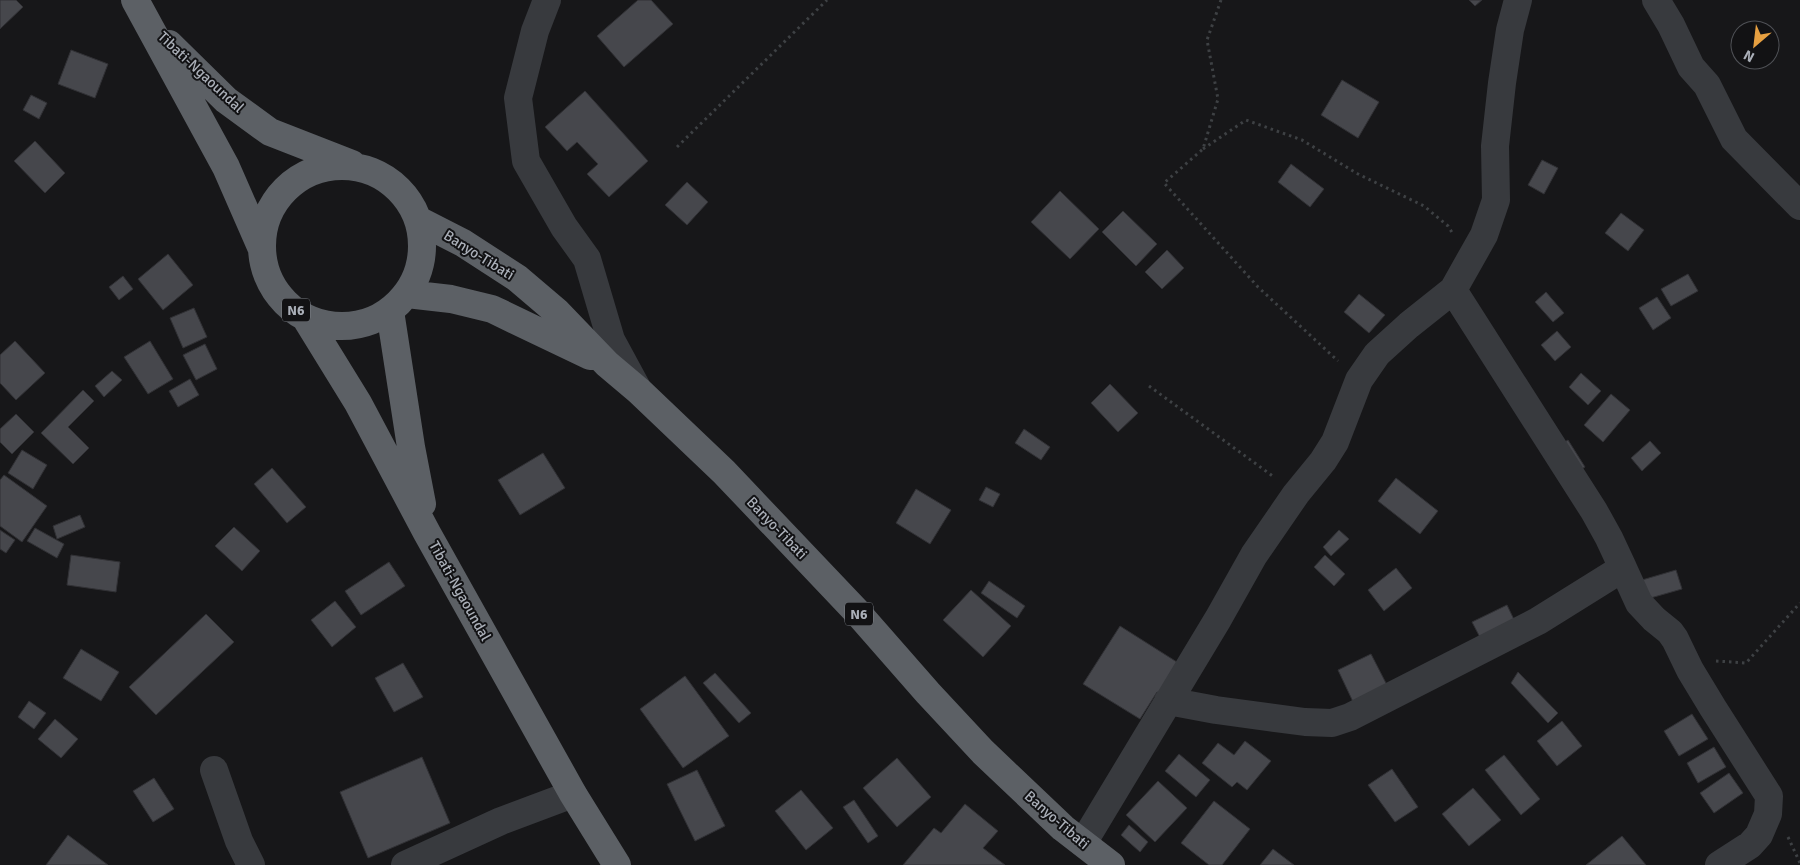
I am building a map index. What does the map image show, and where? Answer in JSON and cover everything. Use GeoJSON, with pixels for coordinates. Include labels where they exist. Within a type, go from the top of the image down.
{"type":"FeatureCollection","features":[{"type":"Feature","properties":{"kind":"highway","name":"Tibati-Ngaoundal"},"geometry":{"type":"LineString","coordinates":[[140,10],[226,100],[270,132],[367,170]]}},
{"type":"Feature","properties":{"kind":"highway","name":"Tibati-Ngaoundal"},"geometry":{"type":"LineString","coordinates":[[140,10],[226,167],[261,247]]}},
{"type":"Feature","properties":{"kind":"highway","name":"Banyo-Tibati"},"geometry":{"type":"LineString","coordinates":[[343,166],[367,170],[389,181],[407,198],[418,220],[423,246],[418,271],[398,302],[376,319],[352,325],[328,325],[305,317],[287,304],[273,286],[264,265],[261,247],[266,218],[278,197],[296,180],[318,169],[343,166]]}},
{"type":"Feature","properties":{"kind":"highway","name":"Banyo-Tibati"},"geometry":{"type":"LineString","coordinates":[[418,220],[463,242],[517,278],[557,312],[607,364],[639,391],[724,472],[857,612],[983,752],[1063,828],[1111,865]]}},
{"type":"Feature","properties":{"kind":"highway"},"geometry":{"type":"LineString","coordinates":[[428,533],[411,447],[398,302],[451,299],[492,309],[607,364]]}},
{"type":"Feature","properties":{"kind":"highway","name":"Tibati-Ngaoundal"},"geometry":{"type":"LineString","coordinates":[[305,317],[358,403],[573,794],[617,865]]}},
{"type":"Feature","properties":{"kind":"street"},"geometry":{"type":"LineString","coordinates":[[546,0],[535,31],[518,98],[526,161],[564,227],[587,259],[611,340],[639,391]]}},
{"type":"Feature","properties":{"kind":"street"},"geometry":{"type":"LineString","coordinates":[[1083,844],[1254,555],[1335,442],[1359,380],[1376,354],[1408,325],[1453,290],[1484,235],[1496,200],[1495,146],[1510,30],[1518,0]]}},
{"type":"Feature","properties":{"kind":"street"},"geometry":{"type":"LineString","coordinates":[[1656,0],[1691,67],[1706,85],[1734,139],[1800,206]]}},
{"type":"Feature","properties":{"kind":"street"},"geometry":{"type":"LineString","coordinates":[[1453,290],[1594,511],[1609,538],[1639,603],[1670,632],[1690,670],[1769,796],[1768,814],[1759,835],[1750,844],[1718,865]]}},
{"type":"Feature","properties":{"kind":"street"},"geometry":{"type":"LineString","coordinates":[[1168,701],[1275,718],[1332,723],[1350,717],[1538,621],[1623,568]]}},
{"type":"Feature","properties":{"kind":"street"},"geometry":{"type":"LineString","coordinates":[[214,770],[239,841],[251,865]]}},
{"type":"Feature","properties":{"kind":"street"},"geometry":{"type":"LineString","coordinates":[[405,865],[501,821],[573,794]]}},
{"type":"Feature","properties":{"kind":"path"},"geometry":{"type":"LineString","coordinates":[[677,147],[827,0]]}},
{"type":"Feature","properties":{"kind":"path"},"geometry":{"type":"LineString","coordinates":[[1203,149],[1218,99],[1207,40],[1221,0]]}},
{"type":"Feature","properties":{"kind":"path"},"geometry":{"type":"LineString","coordinates":[[1359,380],[1258,286],[1164,183],[1203,149],[1246,120],[1302,140],[1358,174],[1424,206],[1448,226],[1471,259]]}},
{"type":"Feature","properties":{"kind":"path"},"geometry":{"type":"LineString","coordinates":[[1149,386],[1296,494]]}},
{"type":"Feature","properties":{"kind":"path"},"geometry":{"type":"LineString","coordinates":[[1690,670],[1710,660],[1746,663],[1800,603]]}},
{"type":"Feature","properties":{"kind":"building"},"geometry":{"type":"Polygon","coordinates":[[[0,0],[16,0],[23,7],[0,29],[0,0]]]}},
{"type":"Feature","properties":{"kind":"building"},"geometry":{"type":"Polygon","coordinates":[[[638,0],[651,0],[673,24],[624,67],[597,36],[638,0]]]}},
{"type":"Feature","properties":{"kind":"building"},"geometry":{"type":"Polygon","coordinates":[[[1469,0],[1482,0],[1475,6],[1469,0]]]}},
{"type":"Feature","properties":{"kind":"building"},"geometry":{"type":"Polygon","coordinates":[[[71,50],[108,64],[95,98],[58,84],[71,50]]]}},
{"type":"Feature","properties":{"kind":"building"},"geometry":{"type":"Polygon","coordinates":[[[1342,80],[1379,102],[1358,138],[1321,115],[1342,80]]]}},
{"type":"Feature","properties":{"kind":"building"},"geometry":{"type":"Polygon","coordinates":[[[585,91],[648,161],[609,197],[587,174],[598,164],[577,142],[567,151],[545,127],[585,91]]]}},
{"type":"Feature","properties":{"kind":"building"},"geometry":{"type":"Polygon","coordinates":[[[31,95],[47,103],[39,119],[23,110],[31,95]]]}},
{"type":"Feature","properties":{"kind":"building"},"geometry":{"type":"Polygon","coordinates":[[[35,141],[65,173],[45,193],[14,161],[35,141]]]}},
{"type":"Feature","properties":{"kind":"building"},"geometry":{"type":"Polygon","coordinates":[[[1542,160],[1558,168],[1544,194],[1528,185],[1542,160]]]}},
{"type":"Feature","properties":{"kind":"building"},"geometry":{"type":"Polygon","coordinates":[[[1291,164],[1324,189],[1310,207],[1278,182],[1291,164]]]}},
{"type":"Feature","properties":{"kind":"building"},"geometry":{"type":"Polygon","coordinates":[[[687,182],[708,202],[687,225],[665,205],[687,182]]]}},
{"type":"Feature","properties":{"kind":"building"},"geometry":{"type":"Polygon","coordinates":[[[1060,191],[1099,229],[1070,259],[1031,222],[1060,191]]]}},
{"type":"Feature","properties":{"kind":"building"},"geometry":{"type":"Polygon","coordinates":[[[1123,211],[1157,244],[1136,266],[1102,232],[1123,211]]]}},
{"type":"Feature","properties":{"kind":"building"},"geometry":{"type":"Polygon","coordinates":[[[1621,213],[1644,230],[1628,251],[1605,233],[1621,213]]]}},
{"type":"Feature","properties":{"kind":"building"},"geometry":{"type":"Polygon","coordinates":[[[1167,250],[1184,268],[1162,289],[1145,272],[1167,250]]]}},
{"type":"Feature","properties":{"kind":"building"},"geometry":{"type":"Polygon","coordinates":[[[168,254],[193,285],[163,310],[138,279],[168,254]]]}},
{"type":"Feature","properties":{"kind":"building"},"geometry":{"type":"Polygon","coordinates":[[[1688,274],[1698,291],[1671,306],[1661,289],[1688,274]]]}},
{"type":"Feature","properties":{"kind":"building"},"geometry":{"type":"Polygon","coordinates":[[[123,276],[133,289],[119,300],[109,287],[123,276]]]}},
{"type":"Feature","properties":{"kind":"building"},"geometry":{"type":"Polygon","coordinates":[[[1546,292],[1564,313],[1553,322],[1535,302],[1546,292]]]}},
{"type":"Feature","properties":{"kind":"building"},"geometry":{"type":"Polygon","coordinates":[[[1359,294],[1385,315],[1369,333],[1344,312],[1359,294]]]}},
{"type":"Feature","properties":{"kind":"building"},"geometry":{"type":"Polygon","coordinates":[[[1657,297],[1671,318],[1653,330],[1639,308],[1657,297]]]}},
{"type":"Feature","properties":{"kind":"building"},"geometry":{"type":"Polygon","coordinates":[[[194,308],[207,337],[183,348],[170,318],[194,308]]]}},
{"type":"Feature","properties":{"kind":"building"},"geometry":{"type":"Polygon","coordinates":[[[1557,331],[1571,347],[1555,361],[1541,345],[1557,331]]]}},
{"type":"Feature","properties":{"kind":"building"},"geometry":{"type":"Polygon","coordinates":[[[15,341],[45,373],[16,400],[0,383],[0,355],[15,341]]]}},
{"type":"Feature","properties":{"kind":"building"},"geometry":{"type":"Polygon","coordinates":[[[150,341],[173,379],[148,394],[124,357],[150,341]]]}},
{"type":"Feature","properties":{"kind":"building"},"geometry":{"type":"Polygon","coordinates":[[[205,344],[217,369],[196,380],[183,355],[205,344]]]}},
{"type":"Feature","properties":{"kind":"building"},"geometry":{"type":"Polygon","coordinates":[[[112,371],[122,380],[104,397],[95,386],[112,371]]]}},
{"type":"Feature","properties":{"kind":"building"},"geometry":{"type":"Polygon","coordinates":[[[1581,373],[1601,391],[1588,405],[1569,387],[1581,373]]]}},
{"type":"Feature","properties":{"kind":"building"},"geometry":{"type":"Polygon","coordinates":[[[190,379],[199,395],[178,407],[169,391],[190,379]]]}},
{"type":"Feature","properties":{"kind":"building"},"geometry":{"type":"Polygon","coordinates":[[[1110,384],[1138,413],[1118,432],[1091,403],[1110,384]]]}},
{"type":"Feature","properties":{"kind":"building"},"geometry":{"type":"Polygon","coordinates":[[[83,390],[94,401],[68,427],[89,448],[73,464],[41,433],[83,390]]]}},
{"type":"Feature","properties":{"kind":"building"},"geometry":{"type":"Polygon","coordinates":[[[1611,394],[1630,410],[1603,442],[1584,425],[1611,394]]]}},
{"type":"Feature","properties":{"kind":"building"},"geometry":{"type":"Polygon","coordinates":[[[16,414],[34,432],[12,454],[0,442],[0,429],[16,414]]]}},
{"type":"Feature","properties":{"kind":"building"},"geometry":{"type":"Polygon","coordinates":[[[1024,429],[1050,447],[1041,460],[1015,443],[1024,429]]]}},
{"type":"Feature","properties":{"kind":"building"},"geometry":{"type":"Polygon","coordinates":[[[1568,440],[1585,467],[1572,475],[1555,448],[1568,440]]]}},
{"type":"Feature","properties":{"kind":"building"},"geometry":{"type":"Polygon","coordinates":[[[1650,441],[1661,453],[1642,471],[1631,458],[1650,441]]]}},
{"type":"Feature","properties":{"kind":"building"},"geometry":{"type":"Polygon","coordinates":[[[22,450],[47,465],[33,489],[8,473],[22,450]]]}},
{"type":"Feature","properties":{"kind":"building"},"geometry":{"type":"Polygon","coordinates":[[[543,453],[565,488],[520,515],[498,480],[543,453]]]}},
{"type":"Feature","properties":{"kind":"building"},"geometry":{"type":"Polygon","coordinates":[[[272,468],[306,507],[287,523],[254,484],[272,468]]]}},
{"type":"Feature","properties":{"kind":"building"},"geometry":{"type":"Polygon","coordinates":[[[4,475],[47,506],[22,542],[0,526],[0,480],[4,475]]]}},
{"type":"Feature","properties":{"kind":"building"},"geometry":{"type":"Polygon","coordinates":[[[1396,478],[1438,511],[1420,534],[1378,501],[1396,478]]]}},
{"type":"Feature","properties":{"kind":"building"},"geometry":{"type":"Polygon","coordinates":[[[986,487],[1000,494],[993,507],[979,500],[986,487]]]}},
{"type":"Feature","properties":{"kind":"building"},"geometry":{"type":"Polygon","coordinates":[[[916,489],[951,510],[930,544],[896,523],[916,489]]]}},
{"type":"Feature","properties":{"kind":"building"},"geometry":{"type":"Polygon","coordinates":[[[80,515],[85,527],[57,539],[53,526],[80,515]]]}},
{"type":"Feature","properties":{"kind":"building"},"geometry":{"type":"Polygon","coordinates":[[[234,527],[260,551],[242,571],[215,546],[234,527]]]}},
{"type":"Feature","properties":{"kind":"building"},"geometry":{"type":"Polygon","coordinates":[[[35,528],[64,544],[57,558],[27,541],[35,528]]]}},
{"type":"Feature","properties":{"kind":"building"},"geometry":{"type":"Polygon","coordinates":[[[0,530],[15,540],[6,553],[0,549],[0,530]]]}},
{"type":"Feature","properties":{"kind":"building"},"geometry":{"type":"Polygon","coordinates":[[[1339,530],[1349,539],[1331,556],[1323,547],[1339,530]]]}},
{"type":"Feature","properties":{"kind":"building"},"geometry":{"type":"Polygon","coordinates":[[[71,555],[120,562],[116,592],[67,585],[71,555]]]}},
{"type":"Feature","properties":{"kind":"building"},"geometry":{"type":"Polygon","coordinates":[[[1325,555],[1345,574],[1334,586],[1314,567],[1325,555]]]}},
{"type":"Feature","properties":{"kind":"building"},"geometry":{"type":"Polygon","coordinates":[[[389,562],[405,586],[361,615],[345,591],[389,562]]]}},
{"type":"Feature","properties":{"kind":"building"},"geometry":{"type":"Polygon","coordinates":[[[1396,568],[1412,588],[1384,611],[1368,590],[1396,568]]]}},
{"type":"Feature","properties":{"kind":"building"},"geometry":{"type":"Polygon","coordinates":[[[1676,570],[1682,589],[1647,599],[1642,580],[1676,570]]]}},
{"type":"Feature","properties":{"kind":"building"},"geometry":{"type":"Polygon","coordinates":[[[989,581],[1025,606],[1017,618],[981,593],[989,581]]]}},
{"type":"Feature","properties":{"kind":"building"},"geometry":{"type":"Polygon","coordinates":[[[971,590],[1011,626],[983,657],[943,620],[971,590]]]}},
{"type":"Feature","properties":{"kind":"building"},"geometry":{"type":"Polygon","coordinates":[[[335,601],[356,627],[332,647],[311,620],[335,601]]]}},
{"type":"Feature","properties":{"kind":"building"},"geometry":{"type":"Polygon","coordinates":[[[1507,605],[1518,628],[1484,645],[1472,622],[1507,605]]]}},
{"type":"Feature","properties":{"kind":"building"},"geometry":{"type":"Polygon","coordinates":[[[206,614],[234,642],[156,715],[129,687],[206,614]]]}},
{"type":"Feature","properties":{"kind":"building"},"geometry":{"type":"Polygon","coordinates":[[[1120,626],[1180,664],[1161,694],[1157,692],[1140,719],[1083,684],[1120,626]]]}},
{"type":"Feature","properties":{"kind":"building"},"geometry":{"type":"Polygon","coordinates":[[[81,649],[119,672],[101,701],[63,678],[81,649]]]}},
{"type":"Feature","properties":{"kind":"building"},"geometry":{"type":"Polygon","coordinates":[[[1371,654],[1389,689],[1355,706],[1338,670],[1371,654]]]}},
{"type":"Feature","properties":{"kind":"building"},"geometry":{"type":"Polygon","coordinates":[[[403,663],[423,697],[394,712],[375,678],[403,663]]]}},
{"type":"Feature","properties":{"kind":"building"},"geometry":{"type":"Polygon","coordinates":[[[1518,672],[1558,713],[1548,723],[1511,683],[1518,672]]]}},
{"type":"Feature","properties":{"kind":"building"},"geometry":{"type":"Polygon","coordinates":[[[715,673],[751,713],[739,723],[703,683],[715,673]]]}},
{"type":"Feature","properties":{"kind":"building"},"geometry":{"type":"Polygon","coordinates":[[[685,676],[729,736],[683,768],[640,709],[685,676]]]}},
{"type":"Feature","properties":{"kind":"building"},"geometry":{"type":"Polygon","coordinates":[[[29,701],[46,713],[34,729],[18,717],[29,701]]]}},
{"type":"Feature","properties":{"kind":"building"},"geometry":{"type":"Polygon","coordinates":[[[1692,714],[1708,739],[1679,756],[1664,731],[1692,714]]]}},
{"type":"Feature","properties":{"kind":"building"},"geometry":{"type":"Polygon","coordinates":[[[55,719],[78,739],[61,758],[38,739],[55,719]]]}},
{"type":"Feature","properties":{"kind":"building"},"geometry":{"type":"Polygon","coordinates":[[[1562,721],[1582,746],[1557,766],[1537,741],[1562,721]]]}},
{"type":"Feature","properties":{"kind":"building"},"geometry":{"type":"Polygon","coordinates":[[[1245,741],[1271,761],[1247,790],[1237,782],[1232,787],[1202,763],[1218,743],[1234,755],[1245,741]]]}},
{"type":"Feature","properties":{"kind":"building"},"geometry":{"type":"Polygon","coordinates":[[[1714,747],[1726,767],[1698,783],[1687,763],[1714,747]]]}},
{"type":"Feature","properties":{"kind":"building"},"geometry":{"type":"Polygon","coordinates":[[[1179,754],[1210,780],[1196,797],[1165,771],[1179,754]]]}},
{"type":"Feature","properties":{"kind":"building"},"geometry":{"type":"Polygon","coordinates":[[[1504,755],[1540,799],[1521,815],[1485,770],[1504,755]]]}},
{"type":"Feature","properties":{"kind":"building"},"geometry":{"type":"Polygon","coordinates":[[[422,757],[450,823],[368,858],[340,792],[422,757]]]}},
{"type":"Feature","properties":{"kind":"building"},"geometry":{"type":"Polygon","coordinates":[[[897,758],[931,797],[897,827],[863,788],[897,758]]]}},
{"type":"Feature","properties":{"kind":"building"},"geometry":{"type":"Polygon","coordinates":[[[1392,769],[1418,807],[1395,822],[1368,785],[1392,769]]]}},
{"type":"Feature","properties":{"kind":"building"},"geometry":{"type":"Polygon","coordinates":[[[697,770],[725,826],[695,841],[667,784],[697,770]]]}},
{"type":"Feature","properties":{"kind":"building"},"geometry":{"type":"Polygon","coordinates":[[[1729,773],[1743,793],[1714,813],[1700,793],[1729,773]]]}},
{"type":"Feature","properties":{"kind":"building"},"geometry":{"type":"Polygon","coordinates":[[[154,778],[174,809],[153,822],[133,791],[154,778]]]}},
{"type":"Feature","properties":{"kind":"building"},"geometry":{"type":"Polygon","coordinates":[[[1158,781],[1187,808],[1155,842],[1126,815],[1158,781]]]}},
{"type":"Feature","properties":{"kind":"building"},"geometry":{"type":"Polygon","coordinates":[[[1473,788],[1501,820],[1469,846],[1442,814],[1473,788]]]}},
{"type":"Feature","properties":{"kind":"building"},"geometry":{"type":"Polygon","coordinates":[[[801,790],[833,828],[806,850],[775,811],[801,790]]]}},
{"type":"Feature","properties":{"kind":"building"},"geometry":{"type":"Polygon","coordinates":[[[854,800],[878,836],[868,843],[843,807],[854,800]]]}},
{"type":"Feature","properties":{"kind":"building"},"geometry":{"type":"Polygon","coordinates":[[[1214,801],[1250,829],[1222,865],[1209,865],[1181,843],[1214,801]]]}},
{"type":"Feature","properties":{"kind":"building"},"geometry":{"type":"Polygon","coordinates":[[[965,804],[998,831],[983,848],[1005,865],[903,865],[934,828],[941,833],[965,804]]]}},
{"type":"Feature","properties":{"kind":"building"},"geometry":{"type":"Polygon","coordinates":[[[1129,825],[1148,842],[1140,852],[1121,835],[1129,825]]]}},
{"type":"Feature","properties":{"kind":"building"},"geometry":{"type":"Polygon","coordinates":[[[68,835],[108,865],[46,865],[68,835]]]}},
{"type":"Feature","properties":{"kind":"building"},"geometry":{"type":"Polygon","coordinates":[[[1622,836],[1646,865],[1586,865],[1622,836]]]}},
{"type":"Feature","properties":{"kind":"building"},"geometry":{"type":"Polygon","coordinates":[[[1273,849],[1294,865],[1260,865],[1273,849]]]}}]}
